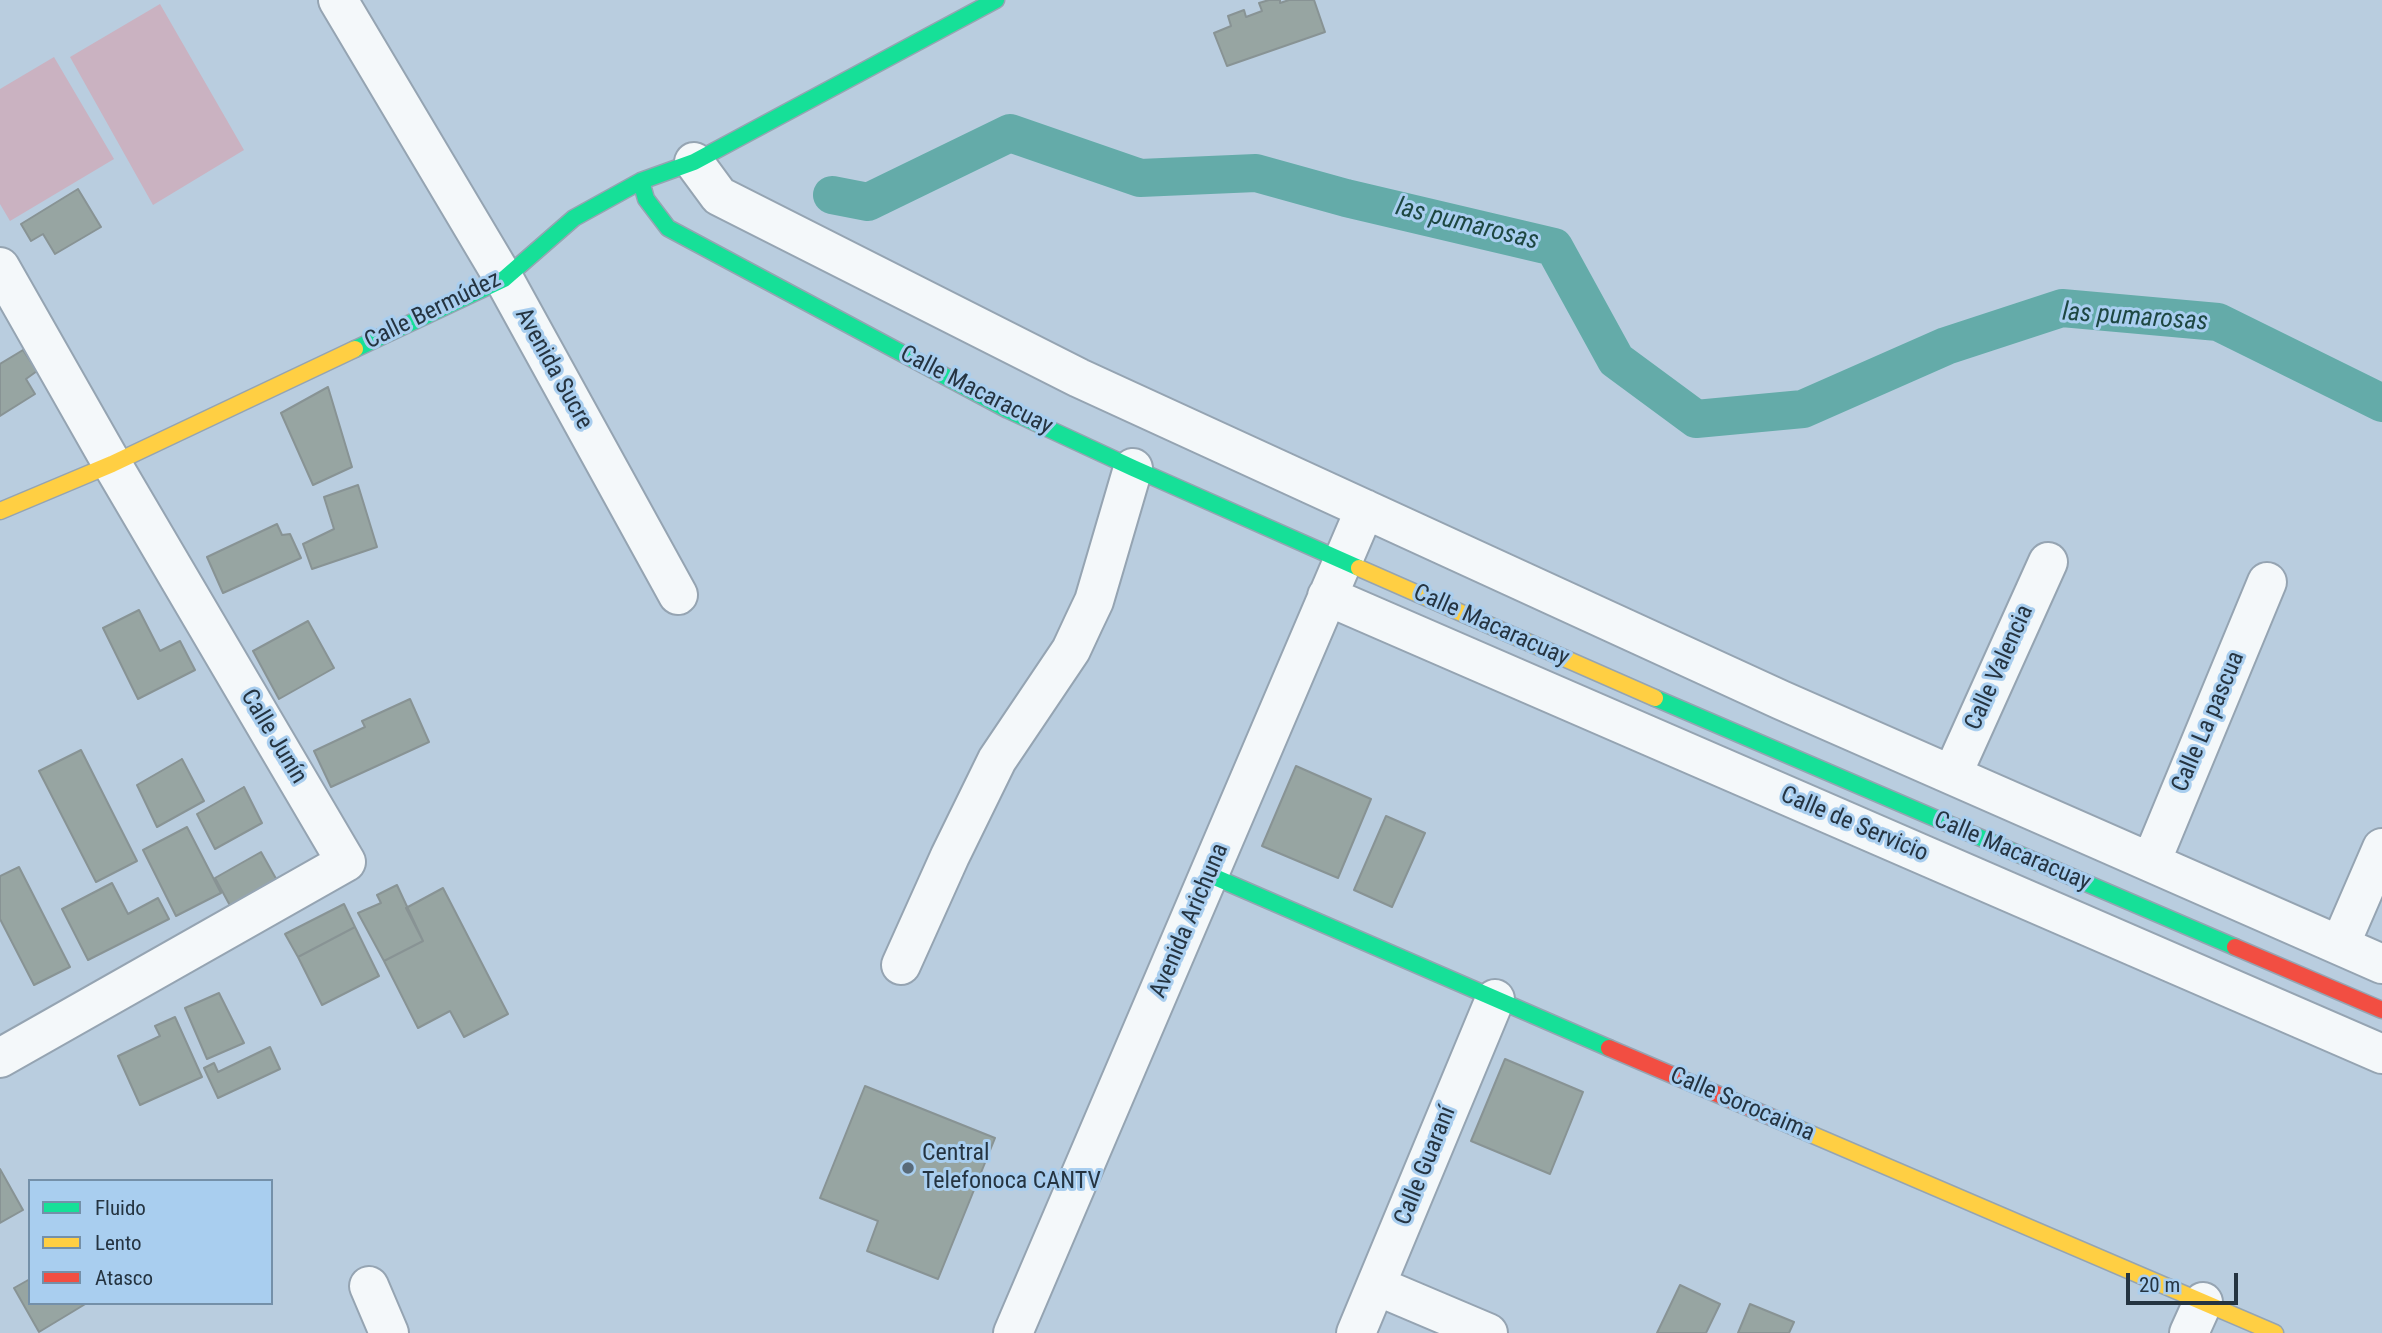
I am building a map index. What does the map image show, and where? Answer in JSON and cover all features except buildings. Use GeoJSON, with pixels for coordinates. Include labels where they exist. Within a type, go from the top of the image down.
{"type":"FeatureCollection","features":[{"type":"Feature","properties":{"kind":"street","name":"Avenida Sucre"},"geometry":{"type":"LineString","coordinates":[[338,0],[504,279],[678,596]]}},
{"type":"Feature","properties":{"kind":"street","name":"Calle Bermúdez"},"geometry":{"type":"LineString","coordinates":[[0,511],[112,464],[504,279],[573,218],[641,181],[694,162],[996,0]]}},
{"type":"Feature","properties":{"kind":"street","name":"Calle Macaracuay"},"geometry":{"type":"LineString","coordinates":[[694,162],[719,196],[1079,378],[1781,700],[2382,964]]}},
{"type":"Feature","properties":{"kind":"street","name":"Calle Macaracuay"},"geometry":{"type":"LineString","coordinates":[[641,181],[646,199],[668,228],[1008,410],[1133,468],[1718,726],[2382,1010]]}},
{"type":"Feature","properties":{"kind":"street","name":"Calle Junín"},"geometry":{"type":"LineString","coordinates":[[0,267],[112,464],[346,862],[0,1058]]}},
{"type":"Feature","properties":{"kind":"street"},"geometry":{"type":"LineString","coordinates":[[901,965],[997,760],[1071,650],[1097,590],[1133,468]]}},
{"type":"Feature","properties":{"kind":"street","name":"Avenida Arichuna"},"geometry":{"type":"LineString","coordinates":[[1013,1333],[1364,509]]}},
{"type":"Feature","properties":{"kind":"street","name":"Calle Valencia"},"geometry":{"type":"LineString","coordinates":[[1952,775],[2048,562]]}},
{"type":"Feature","properties":{"kind":"street","name":"Calle La pascua"},"geometry":{"type":"LineString","coordinates":[[2151,863],[2267,582]]}},
{"type":"Feature","properties":{"kind":"street","name":"Calle de Servicio"},"geometry":{"type":"LineString","coordinates":[[1327,596],[2382,1054]]}},
{"type":"Feature","properties":{"kind":"street"},"geometry":{"type":"LineString","coordinates":[[2340,945],[2382,848]]}},
{"type":"Feature","properties":{"kind":"street","name":"Calle Sorocaima"},"geometry":{"type":"LineString","coordinates":[[1210,875],[1495,999],[2196,1318],[2275,1333]]}},
{"type":"Feature","properties":{"kind":"street","name":"Calle Guaraní"},"geometry":{"type":"LineString","coordinates":[[1356,1333],[1495,999]]}},
{"type":"Feature","properties":{"kind":"street"},"geometry":{"type":"LineString","coordinates":[[369,1286],[389,1333]]}},
{"type":"Feature","properties":{"kind":"street"},"geometry":{"type":"LineString","coordinates":[[1377,1286],[1488,1333]]}},
{"type":"Feature","properties":{"kind":"shaded area"},"geometry":{"type":"Polygon","coordinates":[[[160,4],[244,150],[153,205],[70,57],[160,4]]]}},
{"type":"Feature","properties":{"kind":"shaded area"},"geometry":{"type":"Polygon","coordinates":[[[54,57],[114,159],[10,221],[0,204],[0,89],[54,57]]]}},
{"type":"Feature","properties":{"kind":"waterway","name":"las pumarosas"},"geometry":{"type":"LineString","coordinates":[[832,195],[868,202],[1010,133],[1140,178],[1256,173],[1346,198],[1554,247],[1616,360],[1696,419],[1803,409],[1946,346],[2062,308],[2218,322],[2382,403]]}},
{"type":"Feature","properties":{"kind":"traffic: fast"},"geometry":{"type":"LineString","coordinates":[[355,349],[504,279],[574,218],[641,181],[694,162],[996,0]]}},
{"type":"Feature","properties":{"kind":"traffic: fast"},"geometry":{"type":"LineString","coordinates":[[641,181],[646,199],[668,228],[1008,410],[1359,568]]}},
{"type":"Feature","properties":{"kind":"traffic: fast"},"geometry":{"type":"LineString","coordinates":[[1655,698],[2235,947]]}},
{"type":"Feature","properties":{"kind":"traffic: fast"},"geometry":{"type":"LineString","coordinates":[[1210,875],[1609,1048]]}},
{"type":"Feature","properties":{"kind":"traffic: slow"},"geometry":{"type":"LineString","coordinates":[[0,511],[112,464],[355,349]]}},
{"type":"Feature","properties":{"kind":"traffic: slow"},"geometry":{"type":"LineString","coordinates":[[1359,568],[1655,698]]}},
{"type":"Feature","properties":{"kind":"traffic: slow"},"geometry":{"type":"LineString","coordinates":[[1799,1129],[2275,1333]]}},
{"type":"Feature","properties":{"kind":"traffic: jam"},"geometry":{"type":"LineString","coordinates":[[2235,947],[2382,1010]]}},
{"type":"Feature","properties":{"kind":"traffic: jam"},"geometry":{"type":"LineString","coordinates":[[1609,1048],[1799,1129]]}},
{"type":"Feature","properties":{"kind":"place","name":"Central Telefonoca CANTV"},"geometry":{"type":"Point","coordinates":[908,1168]}}]}
